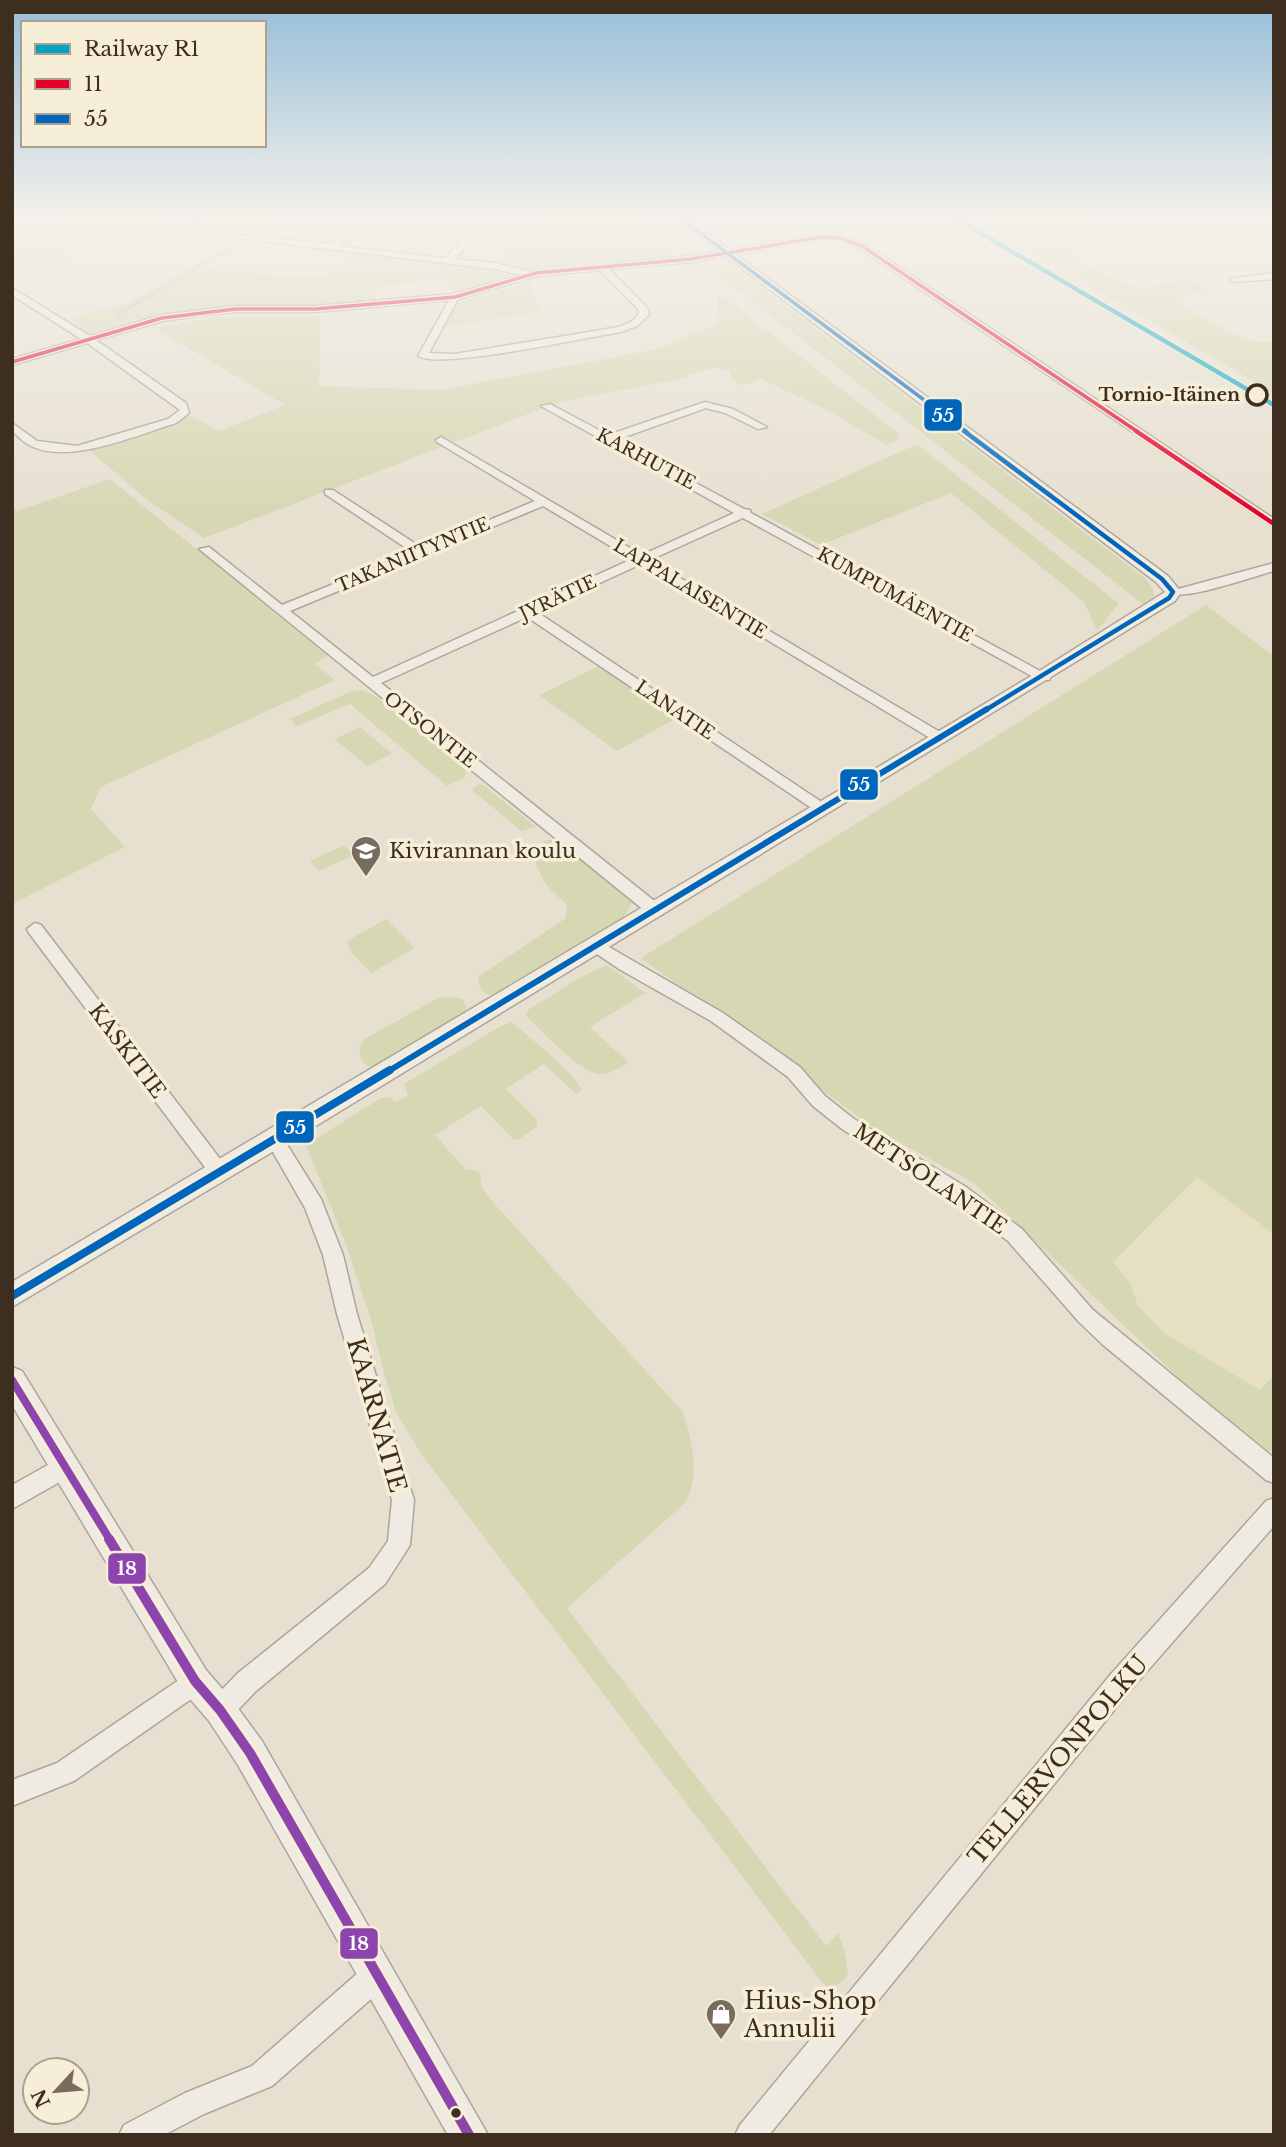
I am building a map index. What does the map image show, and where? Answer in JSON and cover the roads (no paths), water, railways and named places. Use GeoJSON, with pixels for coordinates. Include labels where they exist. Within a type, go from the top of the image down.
{"type":"FeatureCollection","features":[{"type":"Feature","properties":{"kind":"street"},"geometry":{"type":"LineString","coordinates":[[12,426],[33,443],[45,447],[78,449],[172,421],[185,411],[181,405],[53,317]]}},
{"type":"Feature","properties":{"kind":"street"},"geometry":{"type":"LineString","coordinates":[[12,362],[169,317]]}},
{"type":"Feature","properties":{"kind":"street"},"geometry":{"type":"LineString","coordinates":[[444,317],[423,356],[455,356],[621,329],[634,324],[642,317]]}},
{"type":"Feature","properties":{"kind":"street"},"geometry":{"type":"LineString","coordinates":[[811,317],[1170,589],[1191,590],[1274,566]]}},
{"type":"Feature","properties":{"kind":"street"},"geometry":{"type":"LineString","coordinates":[[968,317],[1274,524]]}},
{"type":"Feature","properties":{"kind":"street","name":"KARHUTIE"},"geometry":{"type":"LineString","coordinates":[[546,405],[746,512]]}},
{"type":"Feature","properties":{"kind":"street"},"geometry":{"type":"LineString","coordinates":[[608,439],[705,405],[729,411],[762,427]]}},
{"type":"Feature","properties":{"kind":"street","name":"LAPPALAISENTIE"},"geometry":{"type":"LineString","coordinates":[[441,440],[940,738]]}},
{"type":"Feature","properties":{"kind":"street"},"geometry":{"type":"LineString","coordinates":[[329,492],[421,552]]}},
{"type":"Feature","properties":{"kind":"street","name":"TAKANIITYNTIE"},"geometry":{"type":"LineString","coordinates":[[282,610],[545,501]]}},
{"type":"Feature","properties":{"kind":"street","name":"JYRÄTIE"},"geometry":{"type":"LineString","coordinates":[[371,683],[746,512]]}},
{"type":"Feature","properties":{"kind":"street","name":"KUMPUMÄENTIE"},"geometry":{"type":"LineString","coordinates":[[746,512],[1044,677]]}},
{"type":"Feature","properties":{"kind":"street","name":"OTSONTIE"},"geometry":{"type":"LineString","coordinates":[[205,549],[656,911]]}},
{"type":"Feature","properties":{"kind":"street"},"geometry":{"type":"LineString","coordinates":[[12,1296],[656,911],[821,808],[1044,677],[1169,598],[1170,589]]}},
{"type":"Feature","properties":{"kind":"street","name":"LANATIE"},"geometry":{"type":"LineString","coordinates":[[528,612],[821,808]]}},
{"type":"Feature","properties":{"kind":"street","name":"KASKITIE"},"geometry":{"type":"LineString","coordinates":[[35,929],[219,1173]]}},
{"type":"Feature","properties":{"kind":"street","name":"METSOLANTIE"},"geometry":{"type":"LineString","coordinates":[[597,946],[717,1017],[794,1072],[819,1101],[848,1124],[959,1193],[1014,1235],[1109,1338],[1273,1471]]}},
{"type":"Feature","properties":{"kind":"street","name":"KAARNATIE"},"geometry":{"type":"LineString","coordinates":[[220,1710],[247,1682],[377,1576],[399,1545],[403,1500],[347,1314],[333,1255],[314,1205],[275,1140]]}},
{"type":"Feature","properties":{"kind":"street"},"geometry":{"type":"LineString","coordinates":[[12,1380],[195,1681],[220,1710],[250,1753],[469,2135]]}},
{"type":"Feature","properties":{"kind":"street"},"geometry":{"type":"LineString","coordinates":[[12,1498],[64,1467]]}},
{"type":"Feature","properties":{"kind":"street","name":"TELLERVONPOLKU"},"geometry":{"type":"LineString","coordinates":[[750,2135],[1119,1683],[1274,1509]]}},
{"type":"Feature","properties":{"kind":"street"},"geometry":{"type":"LineString","coordinates":[[12,1793],[65,1772],[195,1681]]}},
{"type":"Feature","properties":{"kind":"street"},"geometry":{"type":"LineString","coordinates":[[134,2135],[195,2102],[262,2076],[378,1974]]}},
{"type":"Feature","properties":{"kind":"rail line","name":"R1"},"geometry":{"type":"LineString","coordinates":[[1124,317],[1274,405]]}},
{"type":"Feature","properties":{"kind":"place","name":"Tornio-Itäinen"},"geometry":{"type":"Point","coordinates":[1257,395]}},
{"type":"Feature","properties":{"kind":"place","name":"Kivirannan koulu"},"geometry":{"type":"Point","coordinates":[366,878]}},
{"type":"Feature","properties":{"kind":"place","name":"Hius-Shop Annulii"},"geometry":{"type":"Point","coordinates":[721,2041]}}]}
